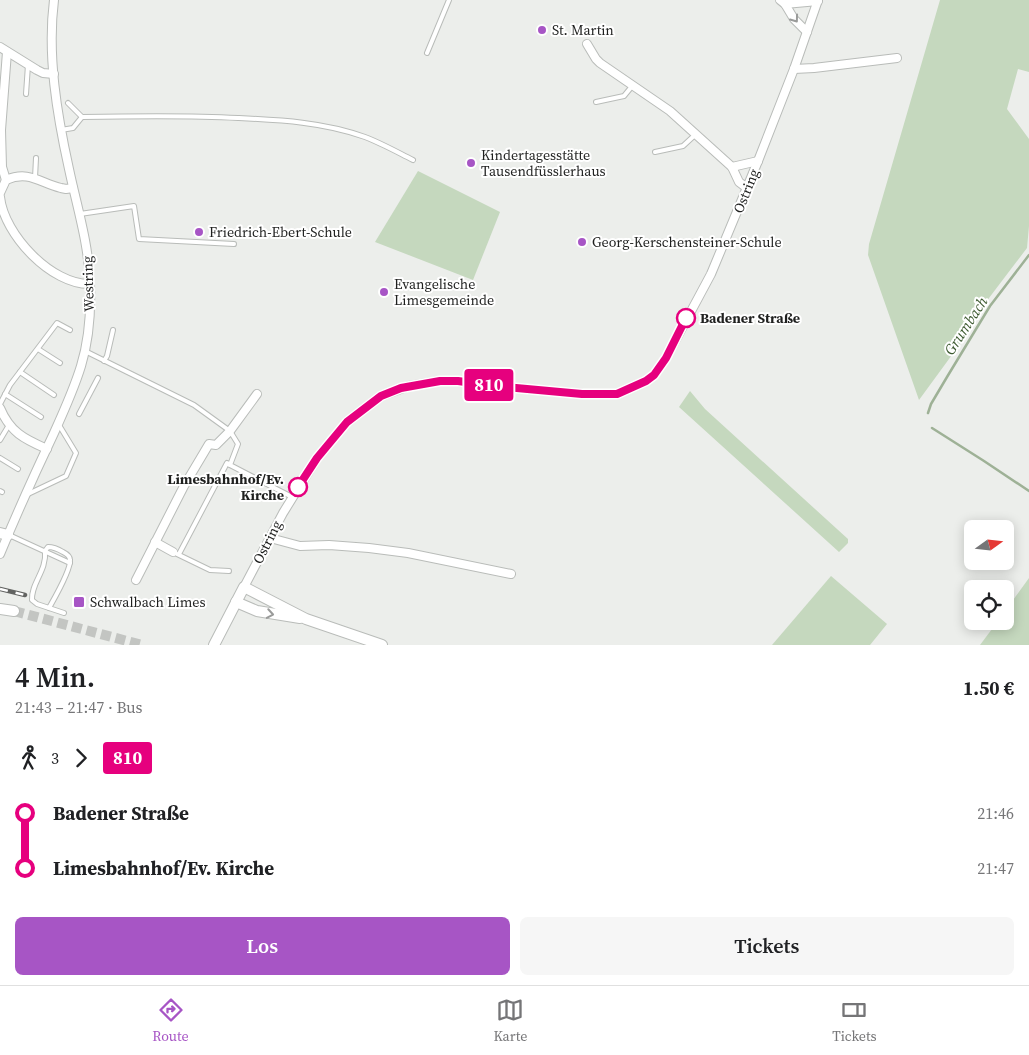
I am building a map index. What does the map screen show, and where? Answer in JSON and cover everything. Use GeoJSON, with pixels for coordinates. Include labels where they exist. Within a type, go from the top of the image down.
{"type":"FeatureCollection","features":[{"type":"Feature","properties":{"kind":"main road","name":"Ostring"},"geometry":{"type":"LineString","coordinates":[[214,645],[244,587]]}},
{"type":"Feature","properties":{"kind":"main road"},"geometry":{"type":"LineString","coordinates":[[244,587],[306,619],[382,645]]}},
{"type":"Feature","properties":{"kind":"main road"},"geometry":{"type":"LineString","coordinates":[[236,602],[257,611],[306,619]]}},
{"type":"Feature","properties":{"kind":"main road"},"geometry":{"type":"LineString","coordinates":[[0,609],[14,611]]}},
{"type":"Feature","properties":{"kind":"street","name":"Westring"},"geometry":{"type":"LineString","coordinates":[[0,554],[4,534],[26,495],[74,387],[85,351],[89,321],[89,262],[56,104],[52,29],[54,0]]}},
{"type":"Feature","properties":{"kind":"street"},"geometry":{"type":"LineString","coordinates":[[807,32],[794,19],[783,2],[818,0]]}},
{"type":"Feature","properties":{"kind":"street","name":"Ostring"},"geometry":{"type":"LineString","coordinates":[[244,587],[292,497],[317,458],[347,422],[381,396],[401,388],[440,381],[458,381],[582,394],[617,394],[646,381],[654,375],[666,358],[711,274],[794,69],[818,0]]}},
{"type":"Feature","properties":{"kind":"street"},"geometry":{"type":"LineString","coordinates":[[587,44],[600,63],[670,111],[696,134],[732,167],[739,182],[747,188]]}},
{"type":"Feature","properties":{"kind":"street"},"geometry":{"type":"LineString","coordinates":[[3,49],[28,65],[43,72],[54,74]]}},
{"type":"Feature","properties":{"kind":"street"},"geometry":{"type":"LineString","coordinates":[[3,49],[1,130],[2,167],[6,180]]}},
{"type":"Feature","properties":{"kind":"street"},"geometry":{"type":"LineString","coordinates":[[794,69],[898,58]]}},
{"type":"Feature","properties":{"kind":"street"},"geometry":{"type":"LineString","coordinates":[[732,167],[758,161]]}},
{"type":"Feature","properties":{"kind":"street"},"geometry":{"type":"LineString","coordinates":[[0,192],[6,180],[17,176],[28,176],[56,187],[73,188]]}},
{"type":"Feature","properties":{"kind":"street"},"geometry":{"type":"LineString","coordinates":[[0,197],[10,227],[38,261],[75,283],[90,284]]}},
{"type":"Feature","properties":{"kind":"street"},"geometry":{"type":"LineString","coordinates":[[136,580],[184,486],[209,444],[216,445],[230,431],[257,394]]}},
{"type":"Feature","properties":{"kind":"street"},"geometry":{"type":"LineString","coordinates":[[0,408],[9,425],[29,441],[47,449]]}},
{"type":"Feature","properties":{"kind":"street"},"geometry":{"type":"LineString","coordinates":[[270,538],[300,546],[329,545],[408,553],[511,574]]}},
{"type":"Feature","properties":{"kind":"street"},"geometry":{"type":"LineString","coordinates":[[155,542],[176,553]]}},
{"type":"Feature","properties":{"kind":"lane"},"geometry":{"type":"LineString","coordinates":[[427,53],[449,0]]}},
{"type":"Feature","properties":{"kind":"lane"},"geometry":{"type":"LineString","coordinates":[[26,94],[28,65]]}},
{"type":"Feature","properties":{"kind":"lane"},"geometry":{"type":"LineString","coordinates":[[596,102],[624,96],[633,85]]}},
{"type":"Feature","properties":{"kind":"lane"},"geometry":{"type":"LineString","coordinates":[[68,103],[82,117],[186,116],[264,119],[318,124],[364,137],[413,160]]}},
{"type":"Feature","properties":{"kind":"lane"},"geometry":{"type":"LineString","coordinates":[[61,130],[73,128],[82,117]]}},
{"type":"Feature","properties":{"kind":"lane"},"geometry":{"type":"LineString","coordinates":[[655,152],[683,146],[696,134]]}},
{"type":"Feature","properties":{"kind":"lane"},"geometry":{"type":"LineString","coordinates":[[35,178],[36,158]]}},
{"type":"Feature","properties":{"kind":"lane"},"geometry":{"type":"LineString","coordinates":[[80,214],[134,206],[139,239],[234,244]]}},
{"type":"Feature","properties":{"kind":"lane"},"geometry":{"type":"LineString","coordinates":[[0,404],[10,385],[57,323],[70,330]]}},
{"type":"Feature","properties":{"kind":"lane"},"geometry":{"type":"LineString","coordinates":[[104,361],[113,330]]}},
{"type":"Feature","properties":{"kind":"lane"},"geometry":{"type":"LineString","coordinates":[[38,349],[60,363]]}},
{"type":"Feature","properties":{"kind":"lane"},"geometry":{"type":"LineString","coordinates":[[85,351],[194,405],[230,431],[238,444],[230,465]]}},
{"type":"Feature","properties":{"kind":"lane"},"geometry":{"type":"LineString","coordinates":[[20,372],[54,395]]}},
{"type":"Feature","properties":{"kind":"lane"},"geometry":{"type":"LineString","coordinates":[[79,414],[98,378]]}},
{"type":"Feature","properties":{"kind":"lane"},"geometry":{"type":"LineString","coordinates":[[5,394],[41,417]]}},
{"type":"Feature","properties":{"kind":"lane"},"geometry":{"type":"LineString","coordinates":[[26,495],[66,476],[76,453],[58,424]]}},
{"type":"Feature","properties":{"kind":"lane"},"geometry":{"type":"LineString","coordinates":[[0,440],[9,425]]}},
{"type":"Feature","properties":{"kind":"lane"},"geometry":{"type":"LineString","coordinates":[[0,458],[18,469]]}},
{"type":"Feature","properties":{"kind":"lane"},"geometry":{"type":"LineString","coordinates":[[229,571],[210,570],[176,553],[227,463],[292,497]]}},
{"type":"Feature","properties":{"kind":"lane"},"geometry":{"type":"LineString","coordinates":[[4,534],[70,563]]}},
{"type":"Feature","properties":{"kind":"lane"},"geometry":{"type":"LineString","coordinates":[[49,608],[64,580],[70,563],[68,554],[53,547],[48,547],[45,551],[45,564],[32,592],[32,600],[36,604],[64,614]]}},
{"type":"Feature","properties":{"kind":"green space"},"geometry":{"type":"Polygon","coordinates":[[[940,0],[1029,0],[1029,72],[1018,69],[1007,109],[1029,139],[1029,226],[1027,248],[989,298],[968,333],[919,400],[868,255],[869,244],[940,0]]]}},
{"type":"Feature","properties":{"kind":"green space"},"geometry":{"type":"Polygon","coordinates":[[[418,171],[500,212],[473,280],[375,242],[418,171]]]}},
{"type":"Feature","properties":{"kind":"green space"},"geometry":{"type":"Polygon","coordinates":[[[690,391],[705,409],[848,539],[848,543],[839,552],[679,407],[690,391]]]}},
{"type":"Feature","properties":{"kind":"green space"},"geometry":{"type":"Polygon","coordinates":[[[831,576],[887,624],[870,645],[772,645],[831,576]]]}},
{"type":"Feature","properties":{"kind":"green space"},"geometry":{"type":"Polygon","coordinates":[[[1029,578],[1029,645],[980,645],[991,630],[1014,630],[1014,599],[1029,578]]]}},
{"type":"Feature","properties":{"kind":"waterway","name":"Grumbach"},"geometry":{"type":"LineString","coordinates":[[928,413],[931,404],[990,306],[1029,255]]}},
{"type":"Feature","properties":{"kind":"waterway","name":"Grumbach"},"geometry":{"type":"LineString","coordinates":[[932,428],[1029,491]]}},
{"type":"Feature","properties":{"kind":"tunnel"},"geometry":{"type":"LineString","coordinates":[[14,611],[142,645]]}},
{"type":"Feature","properties":{"kind":"railway"},"geometry":{"type":"LineString","coordinates":[[0,589],[25,595]]}},
{"type":"Feature","properties":{"kind":"bus line","name":"810"},"geometry":{"type":"LineString","coordinates":[[298,487],[329,442],[347,422],[381,396],[408,386],[440,381],[458,381],[582,394],[617,394],[646,381],[654,375],[666,358],[686,318]]}},
{"type":"Feature","properties":{"kind":"place","name":"St. Martin"},"geometry":{"type":"Point","coordinates":[542,30]}},
{"type":"Feature","properties":{"kind":"place","name":"Kindertagesstätte Tausendfüsslerhaus"},"geometry":{"type":"Point","coordinates":[471,163]}},
{"type":"Feature","properties":{"kind":"place","name":"Friedrich-Ebert-Schule"},"geometry":{"type":"Point","coordinates":[199,232]}},
{"type":"Feature","properties":{"kind":"place","name":"Georg-Kerschensteiner-Schule"},"geometry":{"type":"Point","coordinates":[582,242]}},
{"type":"Feature","properties":{"kind":"place","name":"Evangelische Limesgemeinde"},"geometry":{"type":"Point","coordinates":[384,292]}},
{"type":"Feature","properties":{"kind":"place","name":"Badener Straße"},"geometry":{"type":"Point","coordinates":[686,318]}},
{"type":"Feature","properties":{"kind":"place","name":"Limesbahnhof/Ev. Kirche"},"geometry":{"type":"Point","coordinates":[298,487]}},
{"type":"Feature","properties":{"kind":"place","name":"Schwalbach Limes"},"geometry":{"type":"Point","coordinates":[79,602]}}]}
